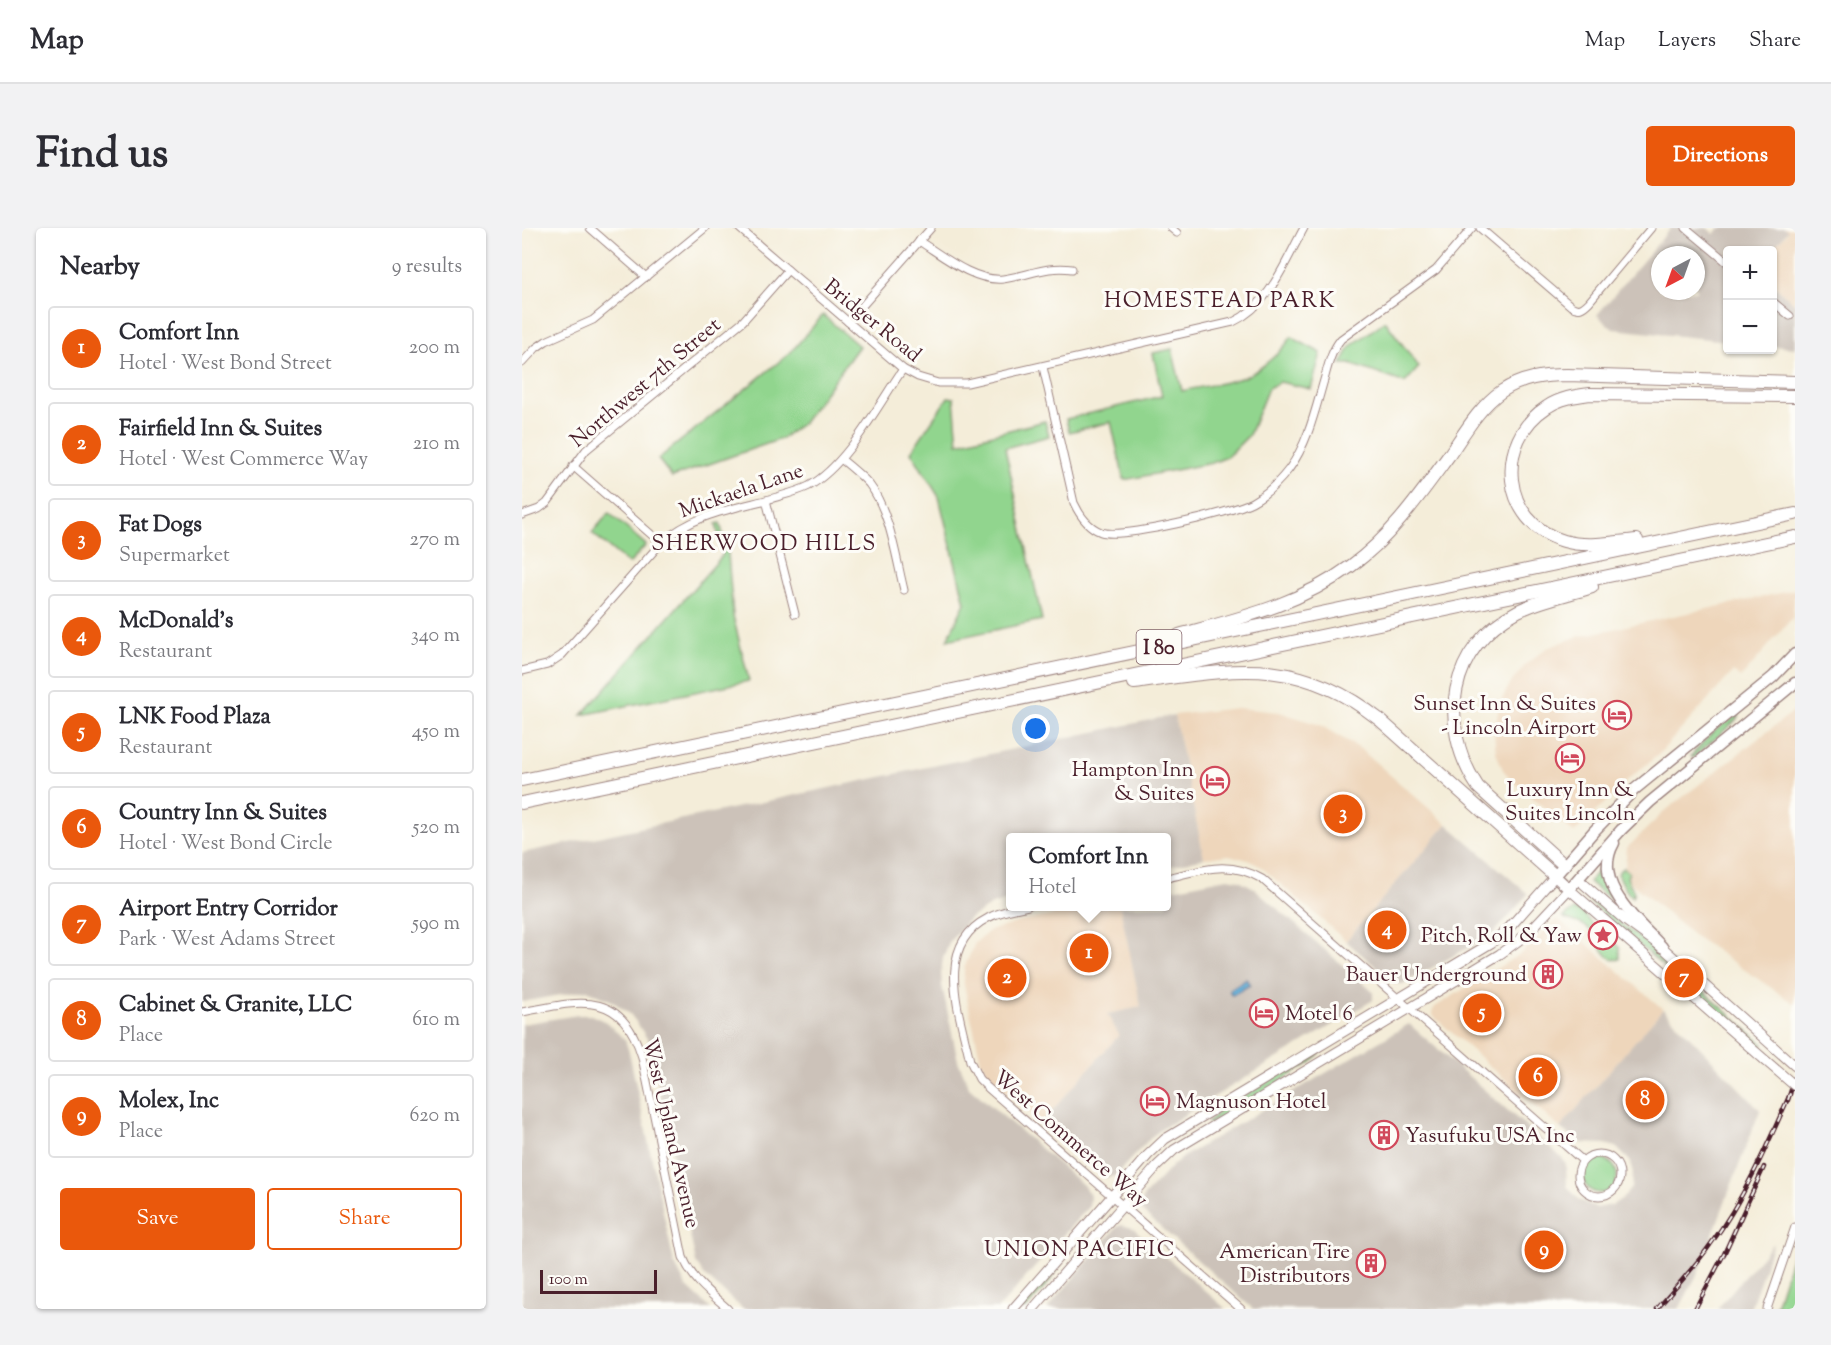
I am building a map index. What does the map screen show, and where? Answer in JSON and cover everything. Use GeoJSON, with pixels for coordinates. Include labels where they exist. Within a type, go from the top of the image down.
{"type":"FeatureCollection","features":[{"type":"Feature","properties":{"kind":"highway"},"geometry":{"type":"LineString","coordinates":[[1037,673],[1269,610],[1294,600],[1336,577],[1366,554],[1398,523],[1490,401],[1522,380],[1548,375],[1567,375],[1795,382]]}},
{"type":"Feature","properties":{"kind":"highway"},"geometry":{"type":"LineString","coordinates":[[1704,533],[1589,544],[1570,543],[1553,537],[1529,517],[1513,490],[1511,468],[1519,437],[1539,412],[1559,400],[1572,396],[1590,394],[1795,396]]}},
{"type":"Feature","properties":{"kind":"highway","name":"I 80"},"geometry":{"type":"LineString","coordinates":[[522,780],[1795,514]]}},
{"type":"Feature","properties":{"kind":"highway","name":"I 80"},"geometry":{"type":"LineString","coordinates":[[522,803],[1795,537]]}},
{"type":"Feature","properties":{"kind":"highway"},"geometry":{"type":"LineString","coordinates":[[1564,865],[1487,796],[1470,775],[1459,749],[1453,719],[1456,689],[1463,667],[1484,636],[1518,611],[1686,561]]}},
{"type":"Feature","properties":{"kind":"highway"},"geometry":{"type":"LineString","coordinates":[[1044,694],[1244,670],[1285,674],[1306,679],[1363,707],[1555,876]]}},
{"type":"Feature","properties":{"kind":"main road"},"geometry":{"type":"LineString","coordinates":[[1013,1309],[1148,1155],[1165,1139],[1500,936],[1635,789],[1767,682],[1795,654]]}},
{"type":"Feature","properties":{"kind":"main road"},"geometry":{"type":"LineString","coordinates":[[1033,1309],[1157,1166],[1181,1145],[1514,944],[1537,924],[1621,830],[1650,802],[1795,683]]}},
{"type":"Feature","properties":{"kind":"main road"},"geometry":{"type":"LineString","coordinates":[[1621,830],[1607,862],[1610,882],[1627,909],[1662,947],[1795,1066]]}},
{"type":"Feature","properties":{"kind":"main road"},"geometry":{"type":"LineString","coordinates":[[1564,865],[1626,921],[1662,947]]}},
{"type":"Feature","properties":{"kind":"main road"},"geometry":{"type":"LineString","coordinates":[[1555,876],[1795,1086]]}},
{"type":"Feature","properties":{"kind":"street"},"geometry":{"type":"LineString","coordinates":[[590,228],[646,277]]}},
{"type":"Feature","properties":{"kind":"street"},"geometry":{"type":"LineString","coordinates":[[522,363],[546,341],[593,320],[705,228]]}},
{"type":"Feature","properties":{"kind":"street","name":"Bridger Road"},"geometry":{"type":"LineString","coordinates":[[739,228],[903,369],[927,381],[956,385],[1043,367],[1223,325],[1239,319],[1266,296],[1304,228]]}},
{"type":"Feature","properties":{"kind":"street"},"geometry":{"type":"LineString","coordinates":[[848,322],[930,228]]}},
{"type":"Feature","properties":{"kind":"street"},"geometry":{"type":"LineString","coordinates":[[1043,367],[1074,503],[1081,517],[1093,528],[1101,532],[1123,534],[1226,513],[1246,505],[1265,493],[1290,467],[1305,442],[1330,360],[1338,343],[1347,333],[1436,270],[1472,228]]}},
{"type":"Feature","properties":{"kind":"street"},"geometry":{"type":"LineString","coordinates":[[1480,228],[1571,306],[1578,309],[1582,309],[1589,302],[1651,228]]}},
{"type":"Feature","properties":{"kind":"street"},"geometry":{"type":"LineString","coordinates":[[1686,228],[1723,259]]}},
{"type":"Feature","properties":{"kind":"street"},"geometry":{"type":"LineString","coordinates":[[919,241],[969,271],[993,279],[1058,267],[1072,268]]}},
{"type":"Feature","properties":{"kind":"street","name":"Northwest 7th Street"},"geometry":{"type":"LineString","coordinates":[[522,516],[547,503],[586,450],[743,321],[788,270]]}},
{"type":"Feature","properties":{"kind":"street"},"geometry":{"type":"LineString","coordinates":[[1777,305],[1790,316]]}},
{"type":"Feature","properties":{"kind":"street","name":"Mickaela Lane"},"geometry":{"type":"LineString","coordinates":[[522,671],[547,665],[562,656],[661,543],[680,528],[692,521],[807,486],[826,474],[841,459],[903,369]]}},
{"type":"Feature","properties":{"kind":"street"},"geometry":{"type":"LineString","coordinates":[[841,459],[861,476],[877,497],[885,517],[904,590]]}},
{"type":"Feature","properties":{"kind":"street"},"geometry":{"type":"LineString","coordinates":[[573,466],[661,543]]}},
{"type":"Feature","properties":{"kind":"street"},"geometry":{"type":"LineString","coordinates":[[766,500],[795,614]]}},
{"type":"Feature","properties":{"kind":"street"},"geometry":{"type":"LineString","coordinates":[[1171,877],[1219,867],[1235,868],[1262,879],[1583,1161]]}},
{"type":"Feature","properties":{"kind":"street","name":"West Commerce Way"},"geometry":{"type":"LineString","coordinates":[[1008,911],[982,921],[971,930],[958,950],[954,966],[954,982],[974,1071],[988,1088],[1241,1309]]}},
{"type":"Feature","properties":{"kind":"street","name":"West Upland Avenue"},"geometry":{"type":"LineString","coordinates":[[522,1012],[568,1003],[589,1003],[611,1011],[630,1027],[642,1058],[683,1257],[700,1284],[729,1309]]}},
{"type":"Feature","properties":{"kind":"street"},"geometry":{"type":"LineString","coordinates":[[1596,1154],[1610,1156],[1620,1167],[1621,1179],[1616,1188],[1605,1196],[1591,1195],[1586,1191],[1581,1186],[1578,1173],[1583,1161],[1596,1154]]}},
{"type":"Feature","properties":{"kind":"street"},"geometry":{"type":"LineString","coordinates":[[1767,1309],[1795,1227]]}},
{"type":"Feature","properties":{"kind":"shaded area"},"geometry":{"type":"Polygon","coordinates":[[[1671,228],[1707,228],[1714,234],[1719,228],[1784,228],[1788,231],[1775,246],[1723,246],[1723,341],[1613,329],[1597,315],[1651,252],[1651,300],[1705,300],[1705,246],[1656,246],[1671,228]]]}},
{"type":"Feature","properties":{"kind":"shaded area"},"geometry":{"type":"Polygon","coordinates":[[[1784,228],[1795,228],[1795,304],[1777,288],[1776,246],[1788,232],[1784,228]]]}},
{"type":"Feature","properties":{"kind":"shaded area"},"geometry":{"type":"Polygon","coordinates":[[[1777,288],[1795,304],[1795,348],[1777,346],[1777,288]]]}},
{"type":"Feature","properties":{"kind":"shaded area"},"geometry":{"type":"Polygon","coordinates":[[[1795,590],[1793,617],[1741,678],[1733,672],[1659,754],[1631,777],[1574,833],[1503,770],[1496,752],[1494,733],[1500,703],[1510,684],[1526,664],[1547,648],[1576,637],[1795,590]]]}},
{"type":"Feature","properties":{"kind":"shaded area"},"geometry":{"type":"Polygon","coordinates":[[[1237,708],[1279,712],[1320,725],[1359,748],[1447,824],[1346,941],[1260,866],[1229,855],[1204,858],[1174,715],[1237,708]]]}},
{"type":"Feature","properties":{"kind":"shaded area"},"geometry":{"type":"Polygon","coordinates":[[[1795,710],[1795,1004],[1693,935],[1624,877],[1627,848],[1665,811],[1795,710]]]}},
{"type":"Feature","properties":{"kind":"shaded area"},"geometry":{"type":"Polygon","coordinates":[[[1174,715],[1204,858],[1171,866],[1171,833],[1006,833],[1006,901],[992,905],[970,918],[950,941],[943,958],[942,986],[958,1061],[969,1087],[1083,1185],[1090,1195],[1089,1206],[998,1309],[743,1309],[704,1275],[696,1263],[651,1050],[648,1040],[637,1023],[630,1014],[612,1001],[587,990],[522,1002],[522,853],[1174,715]]]}},
{"type":"Feature","properties":{"kind":"shaded area"},"geometry":{"type":"Polygon","coordinates":[[[1447,824],[1528,894],[1494,933],[1403,984],[1396,984],[1346,941],[1447,824]]]}},
{"type":"Feature","properties":{"kind":"shaded area"},"geometry":{"type":"Polygon","coordinates":[[[1228,878],[1239,880],[1254,888],[1373,992],[1373,1000],[1163,1128],[1151,1137],[1115,1176],[1106,1178],[1042,1122],[1119,1035],[1107,1014],[1141,1007],[1121,911],[1171,911],[1171,889],[1228,878]]]}},
{"type":"Feature","properties":{"kind":"shaded area"},"geometry":{"type":"Polygon","coordinates":[[[1072,911],[1121,911],[1141,1007],[1107,1014],[1119,1035],[1042,1122],[991,1078],[981,1062],[964,985],[964,968],[975,943],[989,931],[1072,911]]]}},
{"type":"Feature","properties":{"kind":"shaded area"},"geometry":{"type":"Polygon","coordinates":[[[1558,919],[1663,1009],[1560,1128],[1432,1015],[1435,1007],[1520,954],[1558,919]]]}},
{"type":"Feature","properties":{"kind":"shaded area"},"geometry":{"type":"Polygon","coordinates":[[[1663,1009],[1760,1110],[1698,1273],[1679,1309],[1253,1309],[1142,1211],[1144,1196],[1175,1163],[1186,1155],[1409,1024],[1562,1158],[1566,1165],[1567,1186],[1579,1200],[1597,1208],[1612,1205],[1623,1198],[1631,1188],[1633,1173],[1630,1161],[1616,1147],[1580,1143],[1560,1128],[1663,1009]]]}},
{"type":"Feature","properties":{"kind":"shaded area"},"geometry":{"type":"Polygon","coordinates":[[[591,1015],[606,1022],[625,1040],[674,1263],[686,1286],[711,1309],[522,1309],[522,1024],[591,1015]]]}},
{"type":"Feature","properties":{"kind":"shaded area"},"geometry":{"type":"Polygon","coordinates":[[[1122,1225],[1134,1229],[1226,1309],[1047,1309],[1117,1227],[1122,1225]]]}},
{"type":"Feature","properties":{"kind":"shaded area"},"geometry":{"type":"Polygon","coordinates":[[[1773,1243],[1750,1309],[1717,1309],[1773,1243]]]}},
{"type":"Feature","properties":{"kind":"green space"},"geometry":{"type":"Polygon","coordinates":[[[823,315],[859,346],[803,423],[781,439],[672,477],[658,459],[790,353],[823,315]]]}},
{"type":"Feature","properties":{"kind":"green space"},"geometry":{"type":"Polygon","coordinates":[[[1385,321],[1419,367],[1405,383],[1350,364],[1341,364],[1351,346],[1385,321]]]}},
{"type":"Feature","properties":{"kind":"green space"},"geometry":{"type":"Polygon","coordinates":[[[1291,337],[1321,353],[1311,389],[1280,382],[1268,388],[1249,435],[1227,457],[1212,463],[1124,480],[1111,422],[1069,432],[1066,419],[1162,396],[1153,353],[1172,349],[1182,391],[1244,377],[1277,354],[1291,337]]]}},
{"type":"Feature","properties":{"kind":"green space"},"geometry":{"type":"Polygon","coordinates":[[[948,397],[954,398],[958,443],[1045,421],[1049,436],[1005,448],[1042,620],[947,640],[965,603],[939,497],[911,452],[948,397]]]}},
{"type":"Feature","properties":{"kind":"green space"},"geometry":{"type":"Polygon","coordinates":[[[609,513],[646,545],[629,564],[592,533],[609,513]]]}},
{"type":"Feature","properties":{"kind":"green space"},"geometry":{"type":"Polygon","coordinates":[[[720,523],[728,554],[733,616],[749,681],[582,715],[723,555],[716,524],[720,523]]]}},
{"type":"Feature","properties":{"kind":"green space"},"geometry":{"type":"Polygon","coordinates":[[[1737,714],[1739,716],[1735,721],[1693,758],[1691,756],[1711,734],[1737,714]]]}},
{"type":"Feature","properties":{"kind":"green space"},"geometry":{"type":"Polygon","coordinates":[[[1624,868],[1629,872],[1627,878],[1634,892],[1632,897],[1618,874],[1624,868]]]}},
{"type":"Feature","properties":{"kind":"green space"},"geometry":{"type":"Polygon","coordinates":[[[1601,869],[1611,896],[1609,898],[1589,882],[1601,869]]]}},
{"type":"Feature","properties":{"kind":"green space"},"geometry":{"type":"Polygon","coordinates":[[[1585,893],[1665,957],[1763,1044],[1759,1049],[1591,903],[1584,895],[1585,893]]]}},
{"type":"Feature","properties":{"kind":"green space"},"geometry":{"type":"Polygon","coordinates":[[[1574,910],[1583,913],[1595,927],[1608,934],[1620,948],[1620,959],[1606,955],[1589,929],[1563,917],[1574,910]]]}},
{"type":"Feature","properties":{"kind":"green space"},"geometry":{"type":"Polygon","coordinates":[[[1319,1051],[1320,1053],[1310,1063],[1209,1124],[1208,1122],[1219,1111],[1319,1051]]]}},
{"type":"Feature","properties":{"kind":"green space"},"geometry":{"type":"Polygon","coordinates":[[[1600,1159],[1612,1164],[1617,1176],[1612,1188],[1600,1193],[1588,1188],[1583,1176],[1588,1164],[1600,1159]]]}},
{"type":"Feature","properties":{"kind":"green space"},"geometry":{"type":"Polygon","coordinates":[[[1795,1246],[1795,1309],[1775,1309],[1795,1246]]]}},
{"type":"Feature","properties":{"kind":"green space"},"geometry":{"type":"Polygon","coordinates":[[[1059,1262],[1061,1263],[1050,1281],[1026,1309],[1018,1309],[1059,1262]]]}},
{"type":"Feature","properties":{"kind":"water"},"geometry":{"type":"Polygon","coordinates":[[[1246,979],[1250,985],[1232,995],[1229,990],[1246,979]]]}},
{"type":"Feature","properties":{"kind":"railway"},"geometry":{"type":"LineString","coordinates":[[1788,1100],[1795,1077]]}},
{"type":"Feature","properties":{"kind":"railway"},"geometry":{"type":"LineString","coordinates":[[1657,1309],[1691,1270],[1722,1228],[1764,1152],[1790,1094]]}},
{"type":"Feature","properties":{"kind":"railway"},"geometry":{"type":"LineString","coordinates":[[1695,1309],[1724,1254],[1764,1167]]}},
{"type":"Feature","properties":{"kind":"place","name":"Sunset Inn & Suites - Lincoln Airport"},"geometry":{"type":"Point","coordinates":[1617,715]}},
{"type":"Feature","properties":{"kind":"place","name":"Luxury Inn & Suites Lincoln"},"geometry":{"type":"Point","coordinates":[1570,758]}},
{"type":"Feature","properties":{"kind":"place","name":"Hampton Inn & Suites"},"geometry":{"type":"Point","coordinates":[1215,781]}},
{"type":"Feature","properties":{"kind":"place","name":"Fat Dogs"},"geometry":{"type":"Point","coordinates":[1343,814]}},
{"type":"Feature","properties":{"kind":"place","name":"McDonald's"},"geometry":{"type":"Point","coordinates":[1387,930]}},
{"type":"Feature","properties":{"kind":"place","name":"Pitch, Roll & Yaw"},"geometry":{"type":"Point","coordinates":[1603,935]}},
{"type":"Feature","properties":{"kind":"place","name":"Comfort Inn"},"geometry":{"type":"Point","coordinates":[1089,953]}},
{"type":"Feature","properties":{"kind":"place","name":"Bauer Underground"},"geometry":{"type":"Point","coordinates":[1548,974]}},
{"type":"Feature","properties":{"kind":"place","name":"Fairfield Inn & Suites"},"geometry":{"type":"Point","coordinates":[1007,978]}},
{"type":"Feature","properties":{"kind":"place","name":"Airport Entry Corridor"},"geometry":{"type":"Point","coordinates":[1684,978]}},
{"type":"Feature","properties":{"kind":"place","name":"Motel 6"},"geometry":{"type":"Point","coordinates":[1264,1013]}},
{"type":"Feature","properties":{"kind":"place","name":"LNK Food Plaza"},"geometry":{"type":"Point","coordinates":[1482,1013]}},
{"type":"Feature","properties":{"kind":"place","name":"Country Inn & Suites"},"geometry":{"type":"Point","coordinates":[1538,1077]}},
{"type":"Feature","properties":{"kind":"place","name":"Cabinet & Granite, LLC"},"geometry":{"type":"Point","coordinates":[1645,1100]}},
{"type":"Feature","properties":{"kind":"place","name":"Magnuson Hotel"},"geometry":{"type":"Point","coordinates":[1155,1101]}},
{"type":"Feature","properties":{"kind":"place","name":"Yasufuku USA Inc"},"geometry":{"type":"Point","coordinates":[1384,1135]}},
{"type":"Feature","properties":{"kind":"place","name":"Molex, Inc"},"geometry":{"type":"Point","coordinates":[1544,1250]}},
{"type":"Feature","properties":{"kind":"place","name":"American Tire Distributors"},"geometry":{"type":"Point","coordinates":[1371,1263]}},
{"type":"Feature","properties":{"kind":"district","name":"HOMESTEAD PARK"},"geometry":{"type":"Point","coordinates":[1220,299]}},
{"type":"Feature","properties":{"kind":"district","name":"SHERWOOD HILLS"},"geometry":{"type":"Point","coordinates":[764,542]}},
{"type":"Feature","properties":{"kind":"district","name":"UNION PACIFIC"},"geometry":{"type":"Point","coordinates":[1080,1248]}}]}
